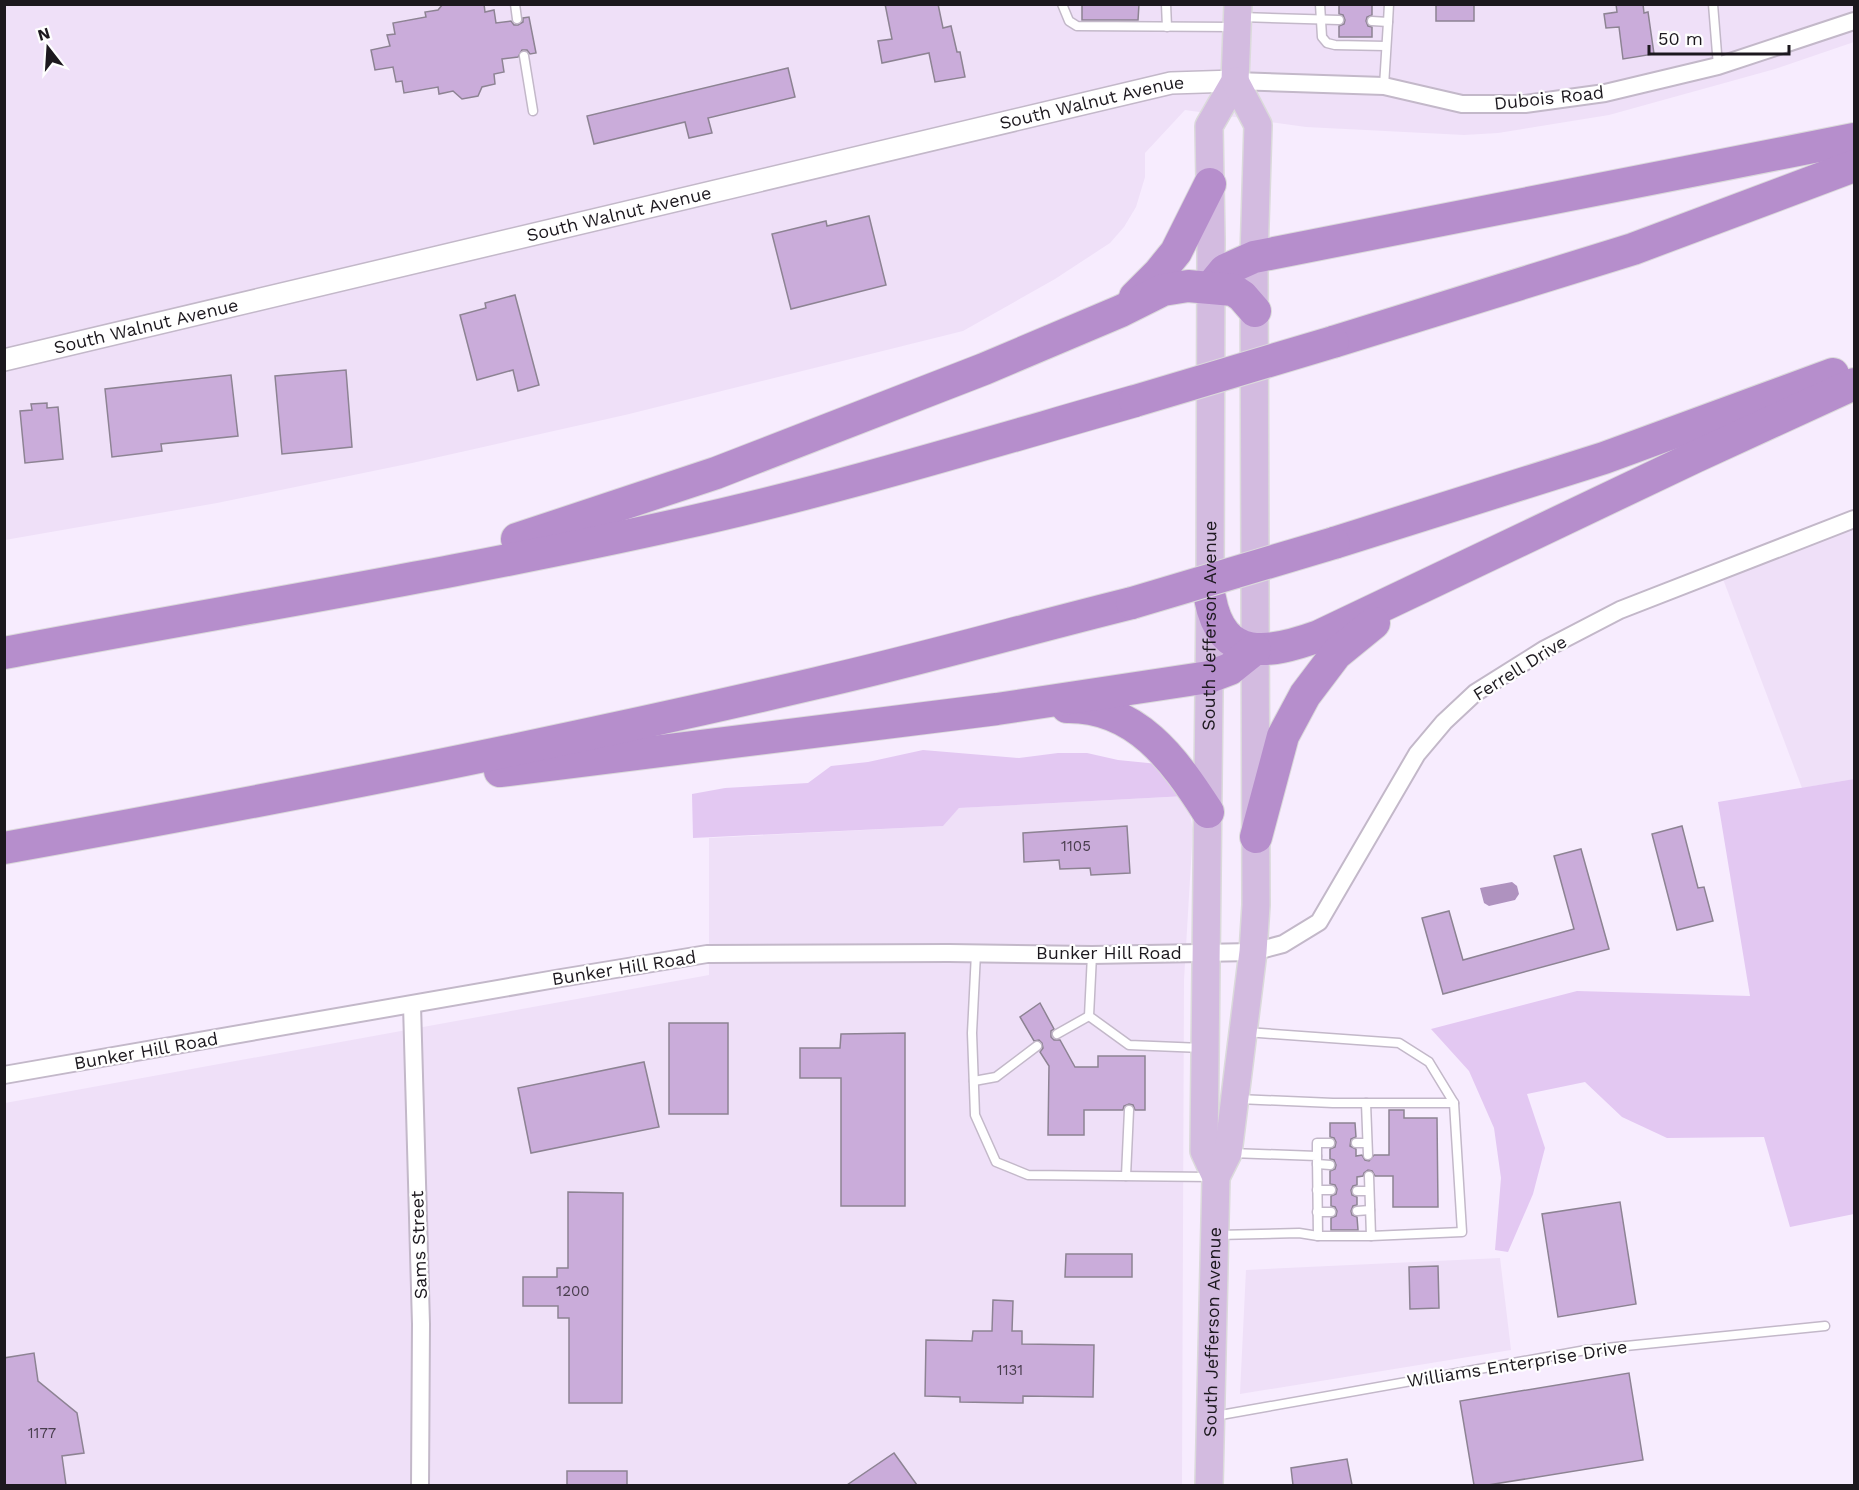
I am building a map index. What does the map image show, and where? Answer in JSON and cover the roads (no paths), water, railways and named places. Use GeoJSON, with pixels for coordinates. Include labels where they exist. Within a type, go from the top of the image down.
{"type":"FeatureCollection","features":[{"type":"Feature","properties":{"kind":"highway"},"geometry":{"type":"LineString","coordinates":[[1211,288],[1225,270],[1254,257],[1854,139]]}},
{"type":"Feature","properties":{"kind":"highway"},"geometry":{"type":"LineString","coordinates":[[4,653],[342,592],[680,524],[866,479],[1333,342],[1633,249],[1854,166]]}},
{"type":"Feature","properties":{"kind":"highway"},"geometry":{"type":"LineString","coordinates":[[1121,311],[1159,273],[1176,252],[1210,184]]}},
{"type":"Feature","properties":{"kind":"highway"},"geometry":{"type":"LineString","coordinates":[[342,592],[556,527],[716,473],[984,369],[1121,311],[1163,290],[1174,288],[1233,290],[1242,296],[1255,311]]}},
{"type":"Feature","properties":{"kind":"highway"},"geometry":{"type":"LineString","coordinates":[[4,848],[258,802],[819,683],[1132,603],[1334,543],[1604,458],[1854,366]]}},
{"type":"Feature","properties":{"kind":"highway"},"geometry":{"type":"LineString","coordinates":[[1210,598],[1212,612],[1231,641],[1255,649],[1284,647],[1319,636],[1854,384]]}},
{"type":"Feature","properties":{"kind":"highway"},"geometry":{"type":"LineString","coordinates":[[1256,837],[1283,736],[1305,695],[1336,654],[1378,620],[1449,575]]}},
{"type":"Feature","properties":{"kind":"highway"},"geometry":{"type":"LineString","coordinates":[[258,802],[997,709],[1209,677],[1230,669],[1255,649]]}},
{"type":"Feature","properties":{"kind":"highway"},"geometry":{"type":"LineString","coordinates":[[997,709],[1086,707],[1134,725],[1160,746],[1189,782],[1208,812]]}},
{"type":"Feature","properties":{"kind":"main road","name":"South Jefferson Avenue"},"geometry":{"type":"LineString","coordinates":[[1209,1485],[1216,1177],[1204,1150],[1210,598],[1209,126],[1235,81],[1237,16]]}},
{"type":"Feature","properties":{"kind":"main road","name":"South Jefferson Avenue"},"geometry":{"type":"LineString","coordinates":[[1216,1177],[1228,1153],[1256,905],[1254,257],[1258,125],[1235,81]]}},
{"type":"Feature","properties":{"kind":"street","name":"Dubois Road"},"geometry":{"type":"LineString","coordinates":[[1235,81],[1384,86],[1462,104],[1525,104],[1605,93],[1718,66],[1854,21]]}},
{"type":"Feature","properties":{"kind":"street","name":"South Walnut Avenue"},"geometry":{"type":"LineString","coordinates":[[4,360],[1171,83],[1235,81]]}},
{"type":"Feature","properties":{"kind":"street","name":"Ferrell Drive"},"geometry":{"type":"LineString","coordinates":[[1252,952],[1283,944],[1319,922],[1417,754],[1444,722],[1475,693],[1545,649],[1620,610],[1854,519]]}},
{"type":"Feature","properties":{"kind":"street","name":"Bunker Hill Road"},"geometry":{"type":"LineString","coordinates":[[4,1076],[707,954],[1092,955],[1252,952]]}},
{"type":"Feature","properties":{"kind":"street","name":"Sams Street"},"geometry":{"type":"LineString","coordinates":[[412,1005],[421,1324],[420,1485]]}},
{"type":"Feature","properties":{"kind":"lane"},"geometry":{"type":"LineString","coordinates":[[514,4],[517,19]]}},
{"type":"Feature","properties":{"kind":"lane"},"geometry":{"type":"LineString","coordinates":[[1062,4],[1069,21],[1077,26],[1167,27],[1237,16],[1339,20]]}},
{"type":"Feature","properties":{"kind":"lane"},"geometry":{"type":"LineString","coordinates":[[1166,4],[1167,27]]}},
{"type":"Feature","properties":{"kind":"lane"},"geometry":{"type":"LineString","coordinates":[[1320,4],[1319,19],[1322,37],[1327,43],[1386,46]]}},
{"type":"Feature","properties":{"kind":"lane"},"geometry":{"type":"LineString","coordinates":[[1384,86],[1389,4]]}},
{"type":"Feature","properties":{"kind":"lane"},"geometry":{"type":"LineString","coordinates":[[1713,4],[1718,66]]}},
{"type":"Feature","properties":{"kind":"lane"},"geometry":{"type":"LineString","coordinates":[[1372,21],[1388,22]]}},
{"type":"Feature","properties":{"kind":"lane"},"geometry":{"type":"LineString","coordinates":[[524,56],[533,111]]}},
{"type":"Feature","properties":{"kind":"lane"},"geometry":{"type":"LineString","coordinates":[[976,953],[972,1034],[975,1115],[996,1162],[1028,1175],[1216,1177]]}},
{"type":"Feature","properties":{"kind":"lane"},"geometry":{"type":"LineString","coordinates":[[1089,1016],[1092,955]]}},
{"type":"Feature","properties":{"kind":"lane"},"geometry":{"type":"LineString","coordinates":[[1057,1034],[1089,1016]]}},
{"type":"Feature","properties":{"kind":"lane"},"geometry":{"type":"LineString","coordinates":[[1089,1016],[1129,1045],[1206,1048]]}},
{"type":"Feature","properties":{"kind":"lane"},"geometry":{"type":"LineString","coordinates":[[1215,1235],[1299,1233],[1318,1236],[1371,1236],[1462,1232],[1454,1103],[1429,1062],[1399,1043],[1243,1032]]}},
{"type":"Feature","properties":{"kind":"lane"},"geometry":{"type":"LineString","coordinates":[[1129,1045],[1129,1056]]}},
{"type":"Feature","properties":{"kind":"lane"},"geometry":{"type":"LineString","coordinates":[[974,1081],[996,1077],[1037,1046]]}},
{"type":"Feature","properties":{"kind":"lane"},"geometry":{"type":"LineString","coordinates":[[1235,1099],[1454,1103]]}},
{"type":"Feature","properties":{"kind":"lane"},"geometry":{"type":"LineString","coordinates":[[1366,1103],[1368,1155]]}},
{"type":"Feature","properties":{"kind":"lane"},"geometry":{"type":"LineString","coordinates":[[1126,1176],[1129,1110]]}},
{"type":"Feature","properties":{"kind":"lane"},"geometry":{"type":"LineString","coordinates":[[1318,1236],[1317,1143],[1330,1143]]}},
{"type":"Feature","properties":{"kind":"lane"},"geometry":{"type":"LineString","coordinates":[[1356,1143],[1367,1143]]}},
{"type":"Feature","properties":{"kind":"lane"},"geometry":{"type":"LineString","coordinates":[[1228,1153],[1317,1160],[1330,1165]]}},
{"type":"Feature","properties":{"kind":"lane"},"geometry":{"type":"LineString","coordinates":[[1369,1176],[1371,1236]]}},
{"type":"Feature","properties":{"kind":"lane"},"geometry":{"type":"LineString","coordinates":[[1317,1190],[1330,1190]]}},
{"type":"Feature","properties":{"kind":"lane"},"geometry":{"type":"LineString","coordinates":[[1357,1191],[1369,1191]]}},
{"type":"Feature","properties":{"kind":"lane"},"geometry":{"type":"LineString","coordinates":[[1357,1211],[1370,1210]]}},
{"type":"Feature","properties":{"kind":"lane"},"geometry":{"type":"LineString","coordinates":[[1317,1212],[1331,1212]]}},
{"type":"Feature","properties":{"kind":"lane","name":"Williams Enterprise Drive"},"geometry":{"type":"LineString","coordinates":[[1211,1416],[1586,1350],[1825,1326]]}}]}
